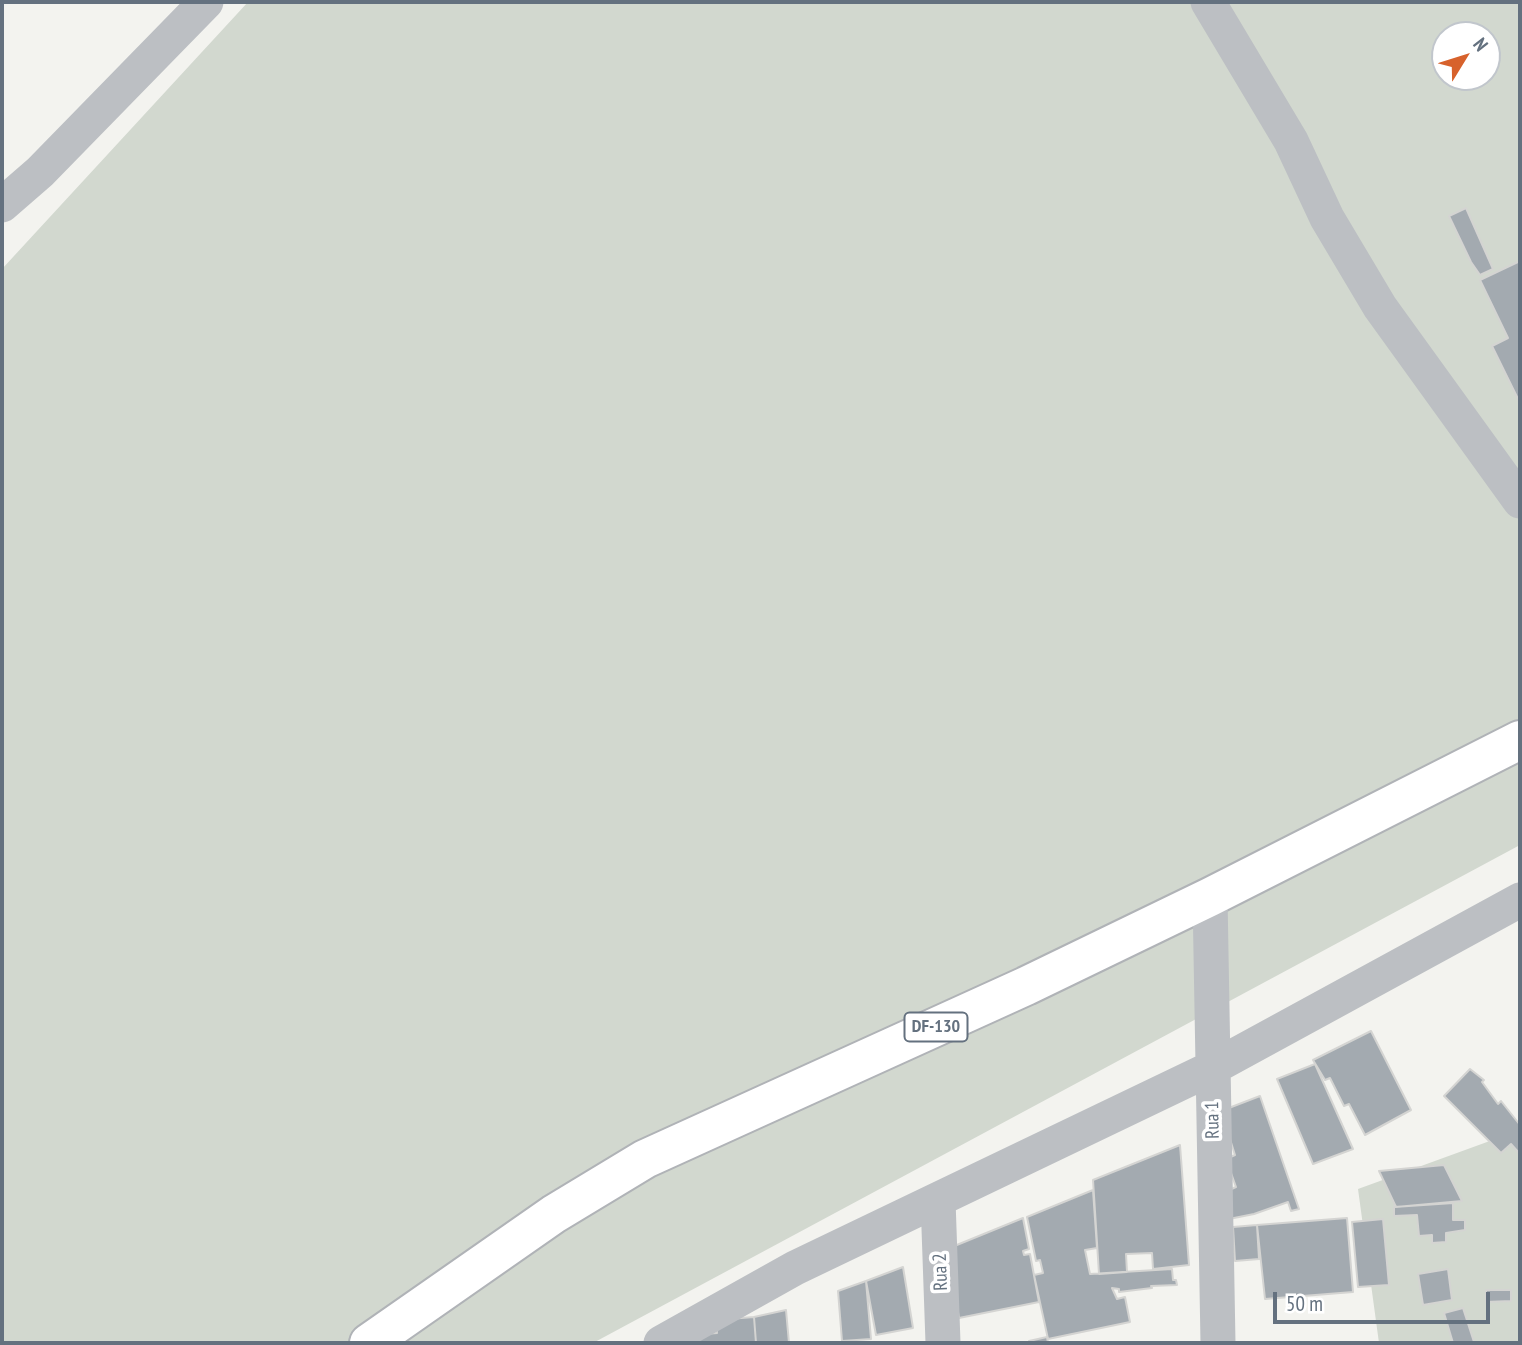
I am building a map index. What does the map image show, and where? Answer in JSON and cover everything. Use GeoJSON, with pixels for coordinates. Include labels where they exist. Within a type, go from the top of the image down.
{"type":"FeatureCollection","features":[{"type":"Feature","properties":{"kind":"main road","name":"DF-130"},"geometry":{"type":"LineString","coordinates":[[369,1343],[554,1214],[645,1159],[1026,986],[1210,897],[1520,740]]}},
{"type":"Feature","properties":{"kind":"street"},"geometry":{"type":"LineString","coordinates":[[2,205],[40,172],[206,2]]}},
{"type":"Feature","properties":{"kind":"street"},"geometry":{"type":"LineString","coordinates":[[1208,2],[1292,141],[1326,218],[1380,307],[1520,501]]}},
{"type":"Feature","properties":{"kind":"street","name":"Rua 1"},"geometry":{"type":"LineString","coordinates":[[1210,897],[1218,1343]]}},
{"type":"Feature","properties":{"kind":"street"},"geometry":{"type":"LineString","coordinates":[[662,1343],[795,1268],[1212,1068],[1520,900]]}},
{"type":"Feature","properties":{"kind":"street","name":"Rua 2"},"geometry":{"type":"LineString","coordinates":[[939,1200],[943,1343]]}},
{"type":"Feature","properties":{"kind":"shaded area"},"geometry":{"type":"Polygon","coordinates":[[[248,2],[1520,2],[1520,845],[593,1343],[2,1343],[2,269],[248,2]]]}},
{"type":"Feature","properties":{"kind":"shaded area"},"geometry":{"type":"Polygon","coordinates":[[[1520,1130],[1520,1343],[1379,1343],[1358,1189],[1520,1130]]]}},
{"type":"Feature","properties":{"kind":"building"},"geometry":{"type":"Polygon","coordinates":[[[1466,208],[1493,269],[1480,275],[1449,216],[1466,208]]]}},
{"type":"Feature","properties":{"kind":"building"},"geometry":{"type":"Polygon","coordinates":[[[1520,261],[1520,403],[1492,346],[1508,338],[1480,280],[1520,261]]]}},
{"type":"Feature","properties":{"kind":"building"},"geometry":{"type":"Polygon","coordinates":[[[1371,1031],[1411,1110],[1365,1135],[1349,1104],[1344,1106],[1330,1078],[1325,1080],[1313,1060],[1371,1031]]]}},
{"type":"Feature","properties":{"kind":"building"},"geometry":{"type":"Polygon","coordinates":[[[1315,1064],[1353,1149],[1313,1164],[1277,1079],[1315,1064]]]}},
{"type":"Feature","properties":{"kind":"building"},"geometry":{"type":"Polygon","coordinates":[[[1470,1069],[1484,1080],[1482,1082],[1498,1104],[1501,1101],[1520,1125],[1519,1153],[1511,1144],[1501,1153],[1444,1096],[1470,1069]]]}},
{"type":"Feature","properties":{"kind":"building"},"geometry":{"type":"Polygon","coordinates":[[[1260,1096],[1299,1209],[1291,1211],[1288,1202],[1254,1214],[1229,1219],[1227,1191],[1236,1187],[1226,1159],[1235,1155],[1221,1111],[1260,1096]]]}},
{"type":"Feature","properties":{"kind":"building"},"geometry":{"type":"Polygon","coordinates":[[[1180,1145],[1189,1265],[1153,1269],[1152,1253],[1126,1254],[1127,1272],[1099,1274],[1093,1180],[1180,1145]]]}},
{"type":"Feature","properties":{"kind":"building"},"geometry":{"type":"Polygon","coordinates":[[[1444,1165],[1462,1201],[1396,1207],[1379,1171],[1444,1165]]]}},
{"type":"Feature","properties":{"kind":"building"},"geometry":{"type":"Polygon","coordinates":[[[1093,1190],[1097,1248],[1085,1250],[1090,1274],[1172,1269],[1173,1280],[1176,1280],[1177,1285],[1151,1286],[1152,1288],[1119,1292],[1119,1289],[1112,1288],[1117,1299],[1125,1297],[1130,1322],[1048,1339],[1034,1275],[1043,1273],[1040,1260],[1036,1261],[1027,1217],[1093,1190]]]}},
{"type":"Feature","properties":{"kind":"building"},"geometry":{"type":"Polygon","coordinates":[[[1453,1203],[1453,1220],[1465,1220],[1465,1230],[1446,1233],[1446,1242],[1432,1243],[1432,1235],[1419,1236],[1417,1215],[1394,1216],[1394,1207],[1453,1203]]]}},
{"type":"Feature","properties":{"kind":"building"},"geometry":{"type":"Polygon","coordinates":[[[1023,1218],[1029,1249],[1023,1251],[1024,1255],[1030,1254],[1039,1302],[959,1318],[947,1249],[1023,1218]]]}},
{"type":"Feature","properties":{"kind":"building"},"geometry":{"type":"Polygon","coordinates":[[[1347,1218],[1353,1292],[1265,1299],[1257,1225],[1347,1218]]]}},
{"type":"Feature","properties":{"kind":"building"},"geometry":{"type":"Polygon","coordinates":[[[1383,1219],[1389,1285],[1358,1287],[1352,1222],[1383,1219]]]}},
{"type":"Feature","properties":{"kind":"building"},"geometry":{"type":"Polygon","coordinates":[[[1257,1225],[1259,1259],[1235,1261],[1233,1227],[1257,1225]]]}},
{"type":"Feature","properties":{"kind":"building"},"geometry":{"type":"Polygon","coordinates":[[[903,1267],[913,1328],[876,1335],[866,1281],[903,1267]]]}},
{"type":"Feature","properties":{"kind":"building"},"geometry":{"type":"Polygon","coordinates":[[[1448,1269],[1452,1300],[1423,1305],[1418,1274],[1448,1269]]]}},
{"type":"Feature","properties":{"kind":"building"},"geometry":{"type":"Polygon","coordinates":[[[866,1281],[871,1339],[842,1341],[838,1291],[866,1281]]]}},
{"type":"Feature","properties":{"kind":"building"},"geometry":{"type":"Polygon","coordinates":[[[1486,1290],[1511,1290],[1511,1301],[1486,1302],[1486,1290]]]}},
{"type":"Feature","properties":{"kind":"building"},"geometry":{"type":"Polygon","coordinates":[[[1463,1308],[1474,1342],[1453,1343],[1444,1313],[1463,1308]]]}},
{"type":"Feature","properties":{"kind":"building"},"geometry":{"type":"Polygon","coordinates":[[[786,1310],[789,1343],[756,1343],[754,1317],[786,1310]]]}},
{"type":"Feature","properties":{"kind":"building"},"geometry":{"type":"Polygon","coordinates":[[[754,1317],[756,1343],[691,1343],[691,1335],[717,1333],[716,1320],[754,1317]]]}},
{"type":"Feature","properties":{"kind":"building"},"geometry":{"type":"Polygon","coordinates":[[[1047,1337],[1048,1343],[1029,1343],[1029,1341],[1047,1337]]]}}]}
